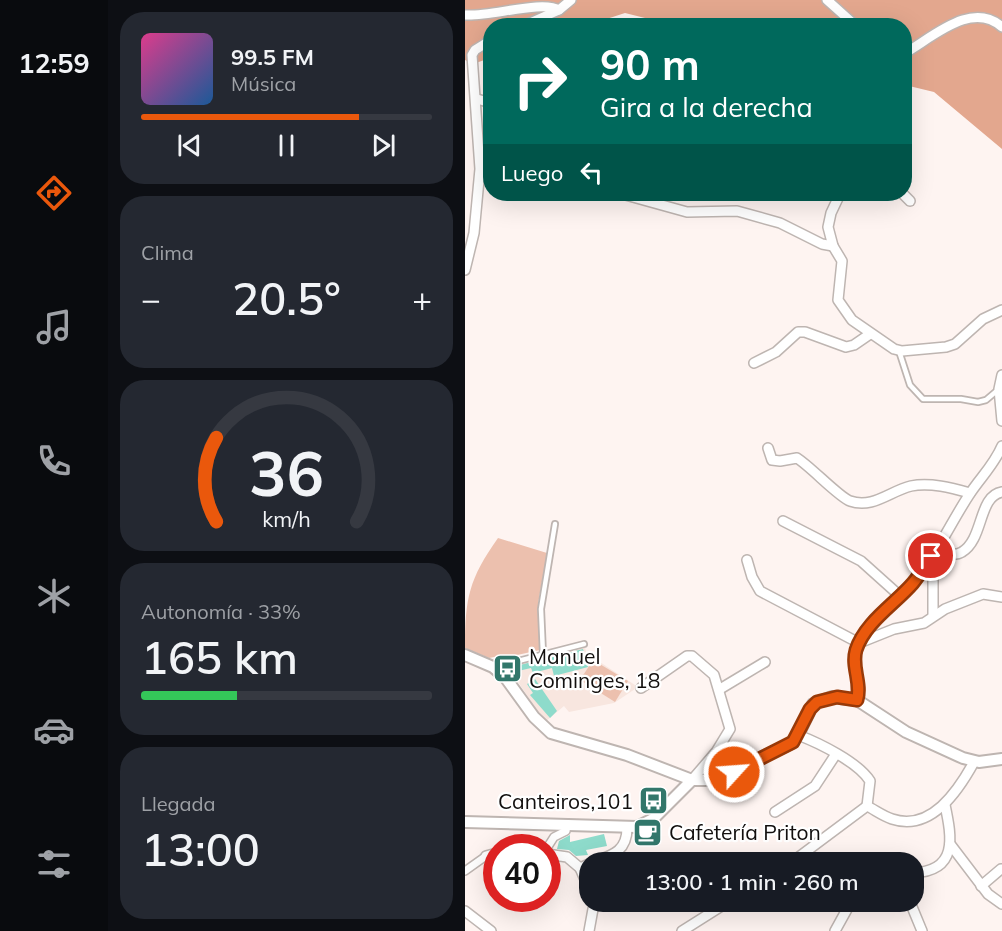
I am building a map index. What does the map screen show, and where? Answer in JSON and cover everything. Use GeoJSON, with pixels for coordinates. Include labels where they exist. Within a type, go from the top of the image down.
{"type":"FeatureCollection","features":[{"type":"Feature","properties":{"kind":"street"},"geometry":{"type":"LineString","coordinates":[[541,18],[559,10],[570,0]]}},
{"type":"Feature","properties":{"kind":"street"},"geometry":{"type":"LineString","coordinates":[[827,0],[847,18]]}},
{"type":"Feature","properties":{"kind":"street"},"geometry":{"type":"LineString","coordinates":[[465,15],[486,15],[545,5],[559,10]]}},
{"type":"Feature","properties":{"kind":"street"},"geometry":{"type":"LineString","coordinates":[[912,48],[958,16],[969,13],[988,15],[1002,27]]}},
{"type":"Feature","properties":{"kind":"street"},"geometry":{"type":"LineString","coordinates":[[465,270],[474,233],[480,169],[477,99],[472,55],[483,45]]}},
{"type":"Feature","properties":{"kind":"street"},"geometry":{"type":"LineString","coordinates":[[477,99],[483,101]]}},
{"type":"Feature","properties":{"kind":"street"},"geometry":{"type":"LineString","coordinates":[[647,201],[687,212],[737,211],[780,223],[822,244],[833,246]]}},
{"type":"Feature","properties":{"kind":"street"},"geometry":{"type":"LineString","coordinates":[[836,201],[828,226],[833,246],[842,261],[838,300],[852,320],[870,334],[898,350],[946,347],[955,344],[983,319],[1002,310]]}},
{"type":"Feature","properties":{"kind":"street"},"geometry":{"type":"LineString","coordinates":[[754,363],[776,352],[798,332],[805,332],[846,347],[854,345],[870,334]]}},
{"type":"Feature","properties":{"kind":"street"},"geometry":{"type":"LineString","coordinates":[[1002,375],[999,389],[1002,421]]}},
{"type":"Feature","properties":{"kind":"street"},"geometry":{"type":"LineString","coordinates":[[857,700],[859,690],[854,660],[859,643],[870,627],[913,583],[970,492],[993,464],[1002,446]]}},
{"type":"Feature","properties":{"kind":"street"},"geometry":{"type":"LineString","coordinates":[[768,448],[772,459],[780,461],[797,458],[844,498],[853,502],[881,500],[897,490],[922,485],[970,492]]}},
{"type":"Feature","properties":{"kind":"street"},"geometry":{"type":"LineString","coordinates":[[931,556],[958,554],[966,549],[980,530],[986,505],[997,493],[1002,492]]}},
{"type":"Feature","properties":{"kind":"street"},"geometry":{"type":"LineString","coordinates":[[783,522],[861,561],[900,596]]}},
{"type":"Feature","properties":{"kind":"street"},"geometry":{"type":"LineString","coordinates":[[933,616],[933,572],[935,565],[948,554]]}},
{"type":"Feature","properties":{"kind":"street"},"geometry":{"type":"LineString","coordinates":[[747,560],[752,577],[761,591],[859,643],[894,629],[924,623],[933,616],[983,594],[1002,597]]}},
{"type":"Feature","properties":{"kind":"street"},"geometry":{"type":"LineString","coordinates":[[465,656],[493,667],[505,677],[534,717],[551,733],[627,755],[692,780],[706,782],[723,777],[790,744],[798,735],[807,715],[817,702],[837,697],[866,703],[906,732],[974,762],[1002,759]]}},
{"type":"Feature","properties":{"kind":"street"},"geometry":{"type":"LineString","coordinates":[[465,822],[627,828],[647,824],[716,753],[730,729],[714,675],[692,656],[687,656],[641,688]]}},
{"type":"Feature","properties":{"kind":"street"},"geometry":{"type":"LineString","coordinates":[[720,689],[765,662]]}},
{"type":"Feature","properties":{"kind":"street"},"geometry":{"type":"LineString","coordinates":[[798,735],[836,754],[864,773],[870,781],[867,806],[805,852]]}},
{"type":"Feature","properties":{"kind":"street"},"geometry":{"type":"LineString","coordinates":[[775,813],[816,786],[836,754]]}},
{"type":"Feature","properties":{"kind":"street"},"geometry":{"type":"LineString","coordinates":[[867,806],[893,820],[911,822],[934,813],[945,805],[974,762]]}},
{"type":"Feature","properties":{"kind":"street"},"geometry":{"type":"LineString","coordinates":[[924,871],[940,868],[944,864],[950,844],[945,805]]}},
{"type":"Feature","properties":{"kind":"street"},"geometry":{"type":"LineString","coordinates":[[560,834],[566,831],[567,826]]}},
{"type":"Feature","properties":{"kind":"street"},"geometry":{"type":"LineString","coordinates":[[614,852],[622,848],[627,840],[627,828]]}},
{"type":"Feature","properties":{"kind":"street"},"geometry":{"type":"LineString","coordinates":[[950,844],[981,886],[1000,900]]}},
{"type":"Feature","properties":{"kind":"street"},"geometry":{"type":"LineString","coordinates":[[561,856],[579,863]]}},
{"type":"Feature","properties":{"kind":"street"},"geometry":{"type":"LineString","coordinates":[[465,871],[483,858]]}},
{"type":"Feature","properties":{"kind":"street"},"geometry":{"type":"LineString","coordinates":[[981,886],[1001,869]]}},
{"type":"Feature","properties":{"kind":"street"},"geometry":{"type":"LineString","coordinates":[[465,911],[491,931]]}},
{"type":"Feature","properties":{"kind":"street"},"geometry":{"type":"LineString","coordinates":[[589,931],[592,912]]}},
{"type":"Feature","properties":{"kind":"street"},"geometry":{"type":"LineString","coordinates":[[682,931],[712,912]]}},
{"type":"Feature","properties":{"kind":"street"},"geometry":{"type":"LineString","coordinates":[[835,931],[845,912]]}},
{"type":"Feature","properties":{"kind":"street"},"geometry":{"type":"LineString","coordinates":[[914,912],[922,931]]}},
{"type":"Feature","properties":{"kind":"lane"},"geometry":{"type":"LineString","coordinates":[[898,350],[910,385],[923,399],[983,401],[999,389]]}},
{"type":"Feature","properties":{"kind":"lane"},"geometry":{"type":"LineString","coordinates":[[543,654],[541,609],[555,524]]}},
{"type":"Feature","properties":{"kind":"lane"},"geometry":{"type":"LineString","coordinates":[[493,667],[584,644]]}},
{"type":"Feature","properties":{"kind":"shaded area"},"geometry":{"type":"Polygon","coordinates":[[[465,0],[1002,0],[1002,149],[934,92],[912,87],[912,18],[645,18],[625,13],[610,18],[483,18],[483,60],[473,64],[465,60],[465,0]]]}},
{"type":"Feature","properties":{"kind":"shaded area"},"geometry":{"type":"Polygon","coordinates":[[[498,538],[547,553],[538,604],[540,650],[504,658],[499,656],[489,658],[465,648],[466,615],[475,578],[498,538]]]}},
{"type":"Feature","properties":{"kind":"shaded area"},"geometry":{"type":"Polygon","coordinates":[[[585,646],[586,653],[638,687],[614,703],[569,712],[564,706],[545,722],[516,679],[512,664],[585,646]]]}},
{"type":"Feature","properties":{"kind":"shaded area"},"geometry":{"type":"Polygon","coordinates":[[[593,660],[628,681],[615,702],[580,680],[593,660]]]}},
{"type":"Feature","properties":{"kind":"building"},"geometry":{"type":"Polygon","coordinates":[[[583,649],[588,667],[554,676],[552,668],[533,673],[531,668],[514,672],[512,667],[583,649]]]}},
{"type":"Feature","properties":{"kind":"building"},"geometry":{"type":"Polygon","coordinates":[[[535,679],[557,711],[550,718],[530,695],[533,693],[527,684],[535,679]]]}},
{"type":"Feature","properties":{"kind":"building"},"geometry":{"type":"Polygon","coordinates":[[[604,834],[607,846],[579,852],[579,856],[576,856],[569,850],[561,849],[561,840],[570,835],[570,842],[604,834]]]}},
{"type":"Feature","properties":{"kind":"place","name":"Manuel Cominges, 18"},"geometry":{"type":"Point","coordinates":[508,668]}},
{"type":"Feature","properties":{"kind":"place","name":"Canteiros,101"},"geometry":{"type":"Point","coordinates":[654,801]}},
{"type":"Feature","properties":{"kind":"place","name":"Cafetería Priton"},"geometry":{"type":"Point","coordinates":[648,832]}},
{"type":"Feature","properties":{"kind":"route"},"geometry":{"type":"LineString","coordinates":[[734,772],[793,742],[813,704],[837,697],[857,700],[859,690],[854,660],[859,643],[870,627],[913,583],[931,556]]}}]}
